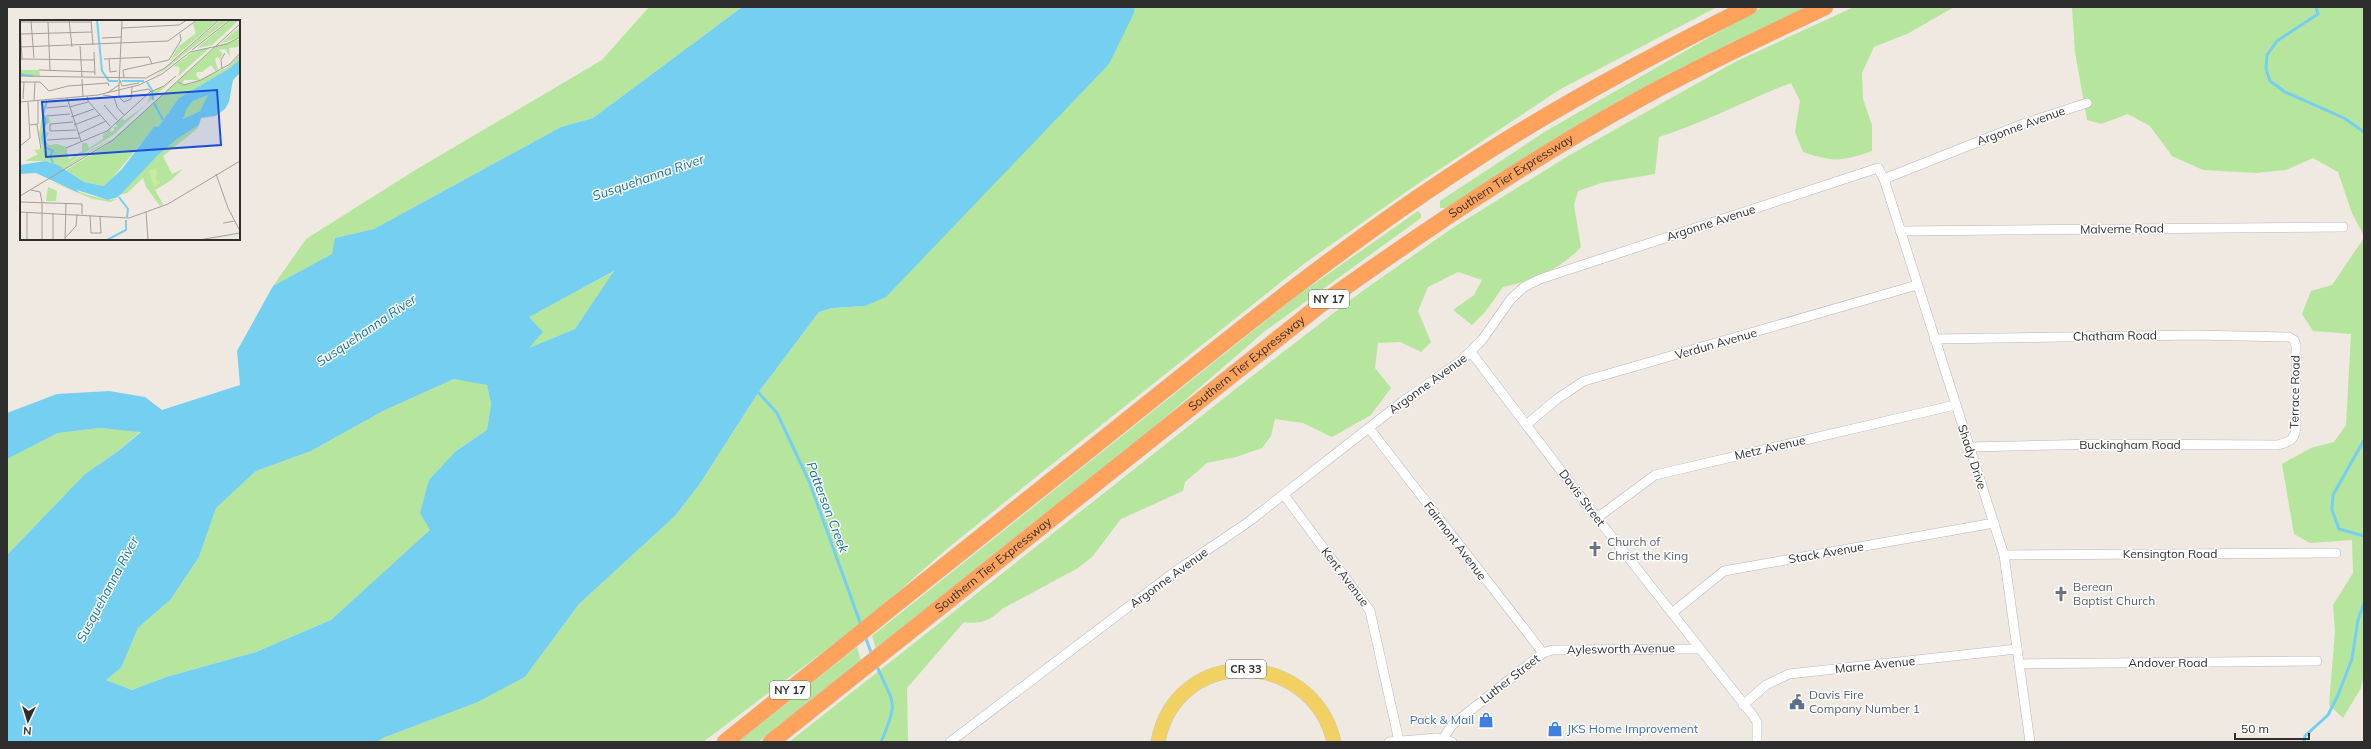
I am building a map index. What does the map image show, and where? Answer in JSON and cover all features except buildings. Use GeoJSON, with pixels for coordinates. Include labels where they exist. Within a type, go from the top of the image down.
{"type":"FeatureCollection","features":[{"type":"Feature","properties":{"kind":"highway","name":"NY 17"},"geometry":{"type":"LineString","coordinates":[[726,742],[1250,322],[1376,228],[1454,173],[1597,85],[1749,7]]}},
{"type":"Feature","properties":{"kind":"highway","name":"Southern Tier Expressway"},"geometry":{"type":"LineString","coordinates":[[771,742],[1320,305],[1410,241],[1508,176],[1643,97],[1824,7]]}},
{"type":"Feature","properties":{"kind":"main road","name":"CR 33"},"geometry":{"type":"LineString","coordinates":[[1158,742],[1163,725],[1173,706],[1196,684],[1229,671],[1256,669],[1280,676],[1302,689],[1322,711],[1328,721],[1334,742]]}},
{"type":"Feature","properties":{"kind":"street","name":"Argonne Avenue"},"geometry":{"type":"LineString","coordinates":[[950,742],[1173,573],[1247,523],[1369,428],[1471,352],[1511,299],[1524,287],[1540,279],[1871,169],[1878,168],[1884,179],[2023,124],[2087,103]]}},
{"type":"Feature","properties":{"kind":"street","name":"Shady Drive"},"geometry":{"type":"LineString","coordinates":[[1884,179],[2004,555],[2030,742]]}},
{"type":"Feature","properties":{"kind":"street","name":"Malverne Road"},"geometry":{"type":"LineString","coordinates":[[1900,231],[2343,227]]}},
{"type":"Feature","properties":{"kind":"street","name":"Verdun Avenue"},"geometry":{"type":"LineString","coordinates":[[1526,425],[1557,399],[1584,381],[1917,285]]}},
{"type":"Feature","properties":{"kind":"street","name":"Chatham Road"},"geometry":{"type":"LineString","coordinates":[[1934,339],[2195,335],[2289,337],[2294,340]]}},
{"type":"Feature","properties":{"kind":"street","name":"Terrace Road"},"geometry":{"type":"LineString","coordinates":[[2290,442],[2294,437],[2296,428],[2296,345],[2294,340]]}},
{"type":"Feature","properties":{"kind":"street","name":"Davis Street"},"geometry":{"type":"LineString","coordinates":[[1471,352],[1699,649],[1757,722],[1757,742]]}},
{"type":"Feature","properties":{"kind":"street","name":"Metz Avenue"},"geometry":{"type":"LineString","coordinates":[[1598,518],[1655,475],[1955,405]]}},
{"type":"Feature","properties":{"kind":"street","name":"Fairmont Avenue"},"geometry":{"type":"LineString","coordinates":[[1369,428],[1543,653]]}},
{"type":"Feature","properties":{"kind":"street","name":"Buckingham Road"},"geometry":{"type":"LineString","coordinates":[[1969,447],[2099,444],[2277,445],[2290,442]]}},
{"type":"Feature","properties":{"kind":"street","name":"Kent Avenue"},"geometry":{"type":"LineString","coordinates":[[1284,495],[1370,610],[1394,741],[1443,739],[1452,742]]}},
{"type":"Feature","properties":{"kind":"street","name":"Stack Avenue"},"geometry":{"type":"LineString","coordinates":[[1672,613],[1724,571],[1994,523]]}},
{"type":"Feature","properties":{"kind":"street","name":"Kensington Road"},"geometry":{"type":"LineString","coordinates":[[2004,555],[2336,553]]}},
{"type":"Feature","properties":{"kind":"street","name":"Aylesworth Avenue"},"geometry":{"type":"LineString","coordinates":[[1543,653],[1552,650],[1699,649]]}},
{"type":"Feature","properties":{"kind":"street","name":"Marne Avenue"},"geometry":{"type":"LineString","coordinates":[[1744,705],[1766,685],[1789,674],[2017,649]]}},
{"type":"Feature","properties":{"kind":"street","name":"Luther Street"},"geometry":{"type":"LineString","coordinates":[[1443,739],[1452,725],[1543,653]]}},
{"type":"Feature","properties":{"kind":"street","name":"Andover Road"},"geometry":{"type":"LineString","coordinates":[[2019,664],[2316,661]]}},
{"type":"Feature","properties":{"kind":"green space"},"geometry":{"type":"Polygon","coordinates":[[[649,7],[742,7],[593,118],[561,127],[374,229],[335,238],[333,254],[273,286],[306,239],[417,169],[602,60],[649,7]]]}},
{"type":"Feature","properties":{"kind":"green space"},"geometry":{"type":"Polygon","coordinates":[[[1135,7],[1717,7],[1559,90],[1413,187],[1305,263],[948,548],[867,619],[703,742],[377,742],[383,738],[478,702],[525,677],[579,604],[675,516],[699,485],[758,393],[819,312],[832,308],[865,306],[1134,13],[1135,7]]]}},
{"type":"Feature","properties":{"kind":"green space"},"geometry":{"type":"Polygon","coordinates":[[[1762,7],[1812,7],[1446,208],[1440,208],[1440,201],[1546,131],[1762,7]]]}},
{"type":"Feature","properties":{"kind":"green space"},"geometry":{"type":"Polygon","coordinates":[[[1854,7],[1954,7],[1909,33],[1874,47],[1862,73],[1863,99],[1872,125],[1872,151],[1844,159],[1822,158],[1803,152],[1795,132],[1800,101],[1791,83],[1692,125],[1659,137],[1655,174],[1601,183],[1578,191],[1574,205],[1581,247],[1555,268],[1535,278],[1503,287],[1485,312],[1472,325],[1453,310],[1474,295],[1482,280],[1458,272],[1428,287],[1418,311],[1431,342],[1421,352],[1400,342],[1378,343],[1375,368],[1391,388],[1371,415],[1332,437],[1303,423],[1275,419],[1271,436],[1262,448],[1236,457],[1207,463],[1185,482],[1183,491],[1121,519],[1092,557],[1078,568],[1002,609],[985,621],[975,623],[964,622],[907,688],[908,742],[789,742],[1247,380],[1361,292],[1451,229],[1568,156],[1737,61],[1854,7]]]}},
{"type":"Feature","properties":{"kind":"green space"},"geometry":{"type":"Polygon","coordinates":[[[2072,7],[2364,7],[2364,236],[2352,213],[2338,172],[2313,158],[2286,170],[2256,173],[2203,170],[2172,156],[2150,126],[2128,114],[2101,124],[2087,120],[2075,52],[2072,7]]]}},
{"type":"Feature","properties":{"kind":"green space"},"geometry":{"type":"Polygon","coordinates":[[[1418,211],[1421,214],[1421,218],[1265,331],[1162,420],[876,649],[872,636],[1298,295],[1418,211]]]}},
{"type":"Feature","properties":{"kind":"green space"},"geometry":{"type":"Polygon","coordinates":[[[2364,238],[2364,674],[2361,688],[2343,718],[2329,705],[2335,631],[2333,605],[2353,573],[2352,540],[2310,543],[2294,534],[2282,464],[2311,448],[2334,442],[2346,425],[2351,334],[2313,331],[2302,314],[2311,291],[2332,285],[2364,238]]]}},
{"type":"Feature","properties":{"kind":"green space"},"geometry":{"type":"Polygon","coordinates":[[[615,271],[575,329],[528,349],[528,317],[615,271]]]}},
{"type":"Feature","properties":{"kind":"green space"},"geometry":{"type":"Polygon","coordinates":[[[454,379],[487,384],[491,404],[487,430],[456,451],[431,530],[331,620],[256,652],[166,677],[132,690],[106,680],[121,668],[138,628],[171,599],[199,557],[216,508],[256,471],[311,451],[383,411],[454,379]]]}},
{"type":"Feature","properties":{"kind":"green space"},"geometry":{"type":"Polygon","coordinates":[[[100,428],[141,431],[117,452],[85,474],[7,555],[7,459],[58,433],[100,428]]]}},
{"type":"Feature","properties":{"kind":"green space"},"geometry":{"type":"Polygon","coordinates":[[[857,647],[861,661],[758,742],[738,742],[857,647]]]}},
{"type":"Feature","properties":{"kind":"water","name":"Susquehanna River"},"geometry":{"type":"Polygon","coordinates":[[[742,7],[1135,7],[1134,13],[1109,64],[886,297],[865,306],[832,308],[819,312],[758,393],[699,485],[675,516],[579,604],[525,677],[478,702],[383,738],[377,742],[7,742],[7,555],[85,474],[117,452],[141,432],[100,428],[58,433],[7,459],[7,413],[57,394],[109,391],[145,397],[162,410],[240,385],[237,351],[273,286],[332,254],[335,238],[374,229],[561,127],[593,118],[742,7]],[[614,271],[529,317],[543,332],[529,348],[575,329],[614,271]],[[454,379],[383,411],[311,451],[256,471],[216,508],[199,557],[171,599],[138,628],[121,668],[106,680],[132,690],[166,677],[256,652],[331,620],[430,530],[420,513],[429,480],[456,451],[487,430],[491,404],[487,385],[454,379]]]}},
{"type":"Feature","properties":{"kind":"waterway"},"geometry":{"type":"LineString","coordinates":[[2316,7],[2318,14],[2277,41],[2267,55],[2266,69],[2270,81],[2285,92],[2344,118],[2364,132]]}},
{"type":"Feature","properties":{"kind":"waterway","name":"Patterson Creek"},"geometry":{"type":"LineString","coordinates":[[757,391],[777,413],[809,481],[861,625]]}},
{"type":"Feature","properties":{"kind":"waterway"},"geometry":{"type":"LineString","coordinates":[[2364,440],[2333,495],[2332,510],[2339,529],[2364,536]]}},
{"type":"Feature","properties":{"kind":"waterway"},"geometry":{"type":"LineString","coordinates":[[2304,742],[2305,736],[2328,715],[2338,695],[2352,659],[2358,620],[2364,603]]}},
{"type":"Feature","properties":{"kind":"waterway","name":"Patterson Creek"},"geometry":{"type":"LineString","coordinates":[[865,636],[872,655]]}},
{"type":"Feature","properties":{"kind":"waterway","name":"Patterson Creek"},"geometry":{"type":"LineString","coordinates":[[876,664],[892,702],[891,717],[881,742]]}},
{"type":"Feature","properties":{"kind":"place","name":"Church of Christ the King"},"geometry":{"type":"Point","coordinates":[1595,549]}},
{"type":"Feature","properties":{"kind":"place","name":"Berean Baptist Church"},"geometry":{"type":"Point","coordinates":[2061,594]}},
{"type":"Feature","properties":{"kind":"place","name":"Davis Fire Company Number 1"},"geometry":{"type":"Point","coordinates":[1797,702]}},
{"type":"Feature","properties":{"kind":"place","name":"Pack & Mail"},"geometry":{"type":"Point","coordinates":[1486,720]}},
{"type":"Feature","properties":{"kind":"place","name":"JKS Home Improvement"},"geometry":{"type":"Point","coordinates":[1555,729]}}]}
